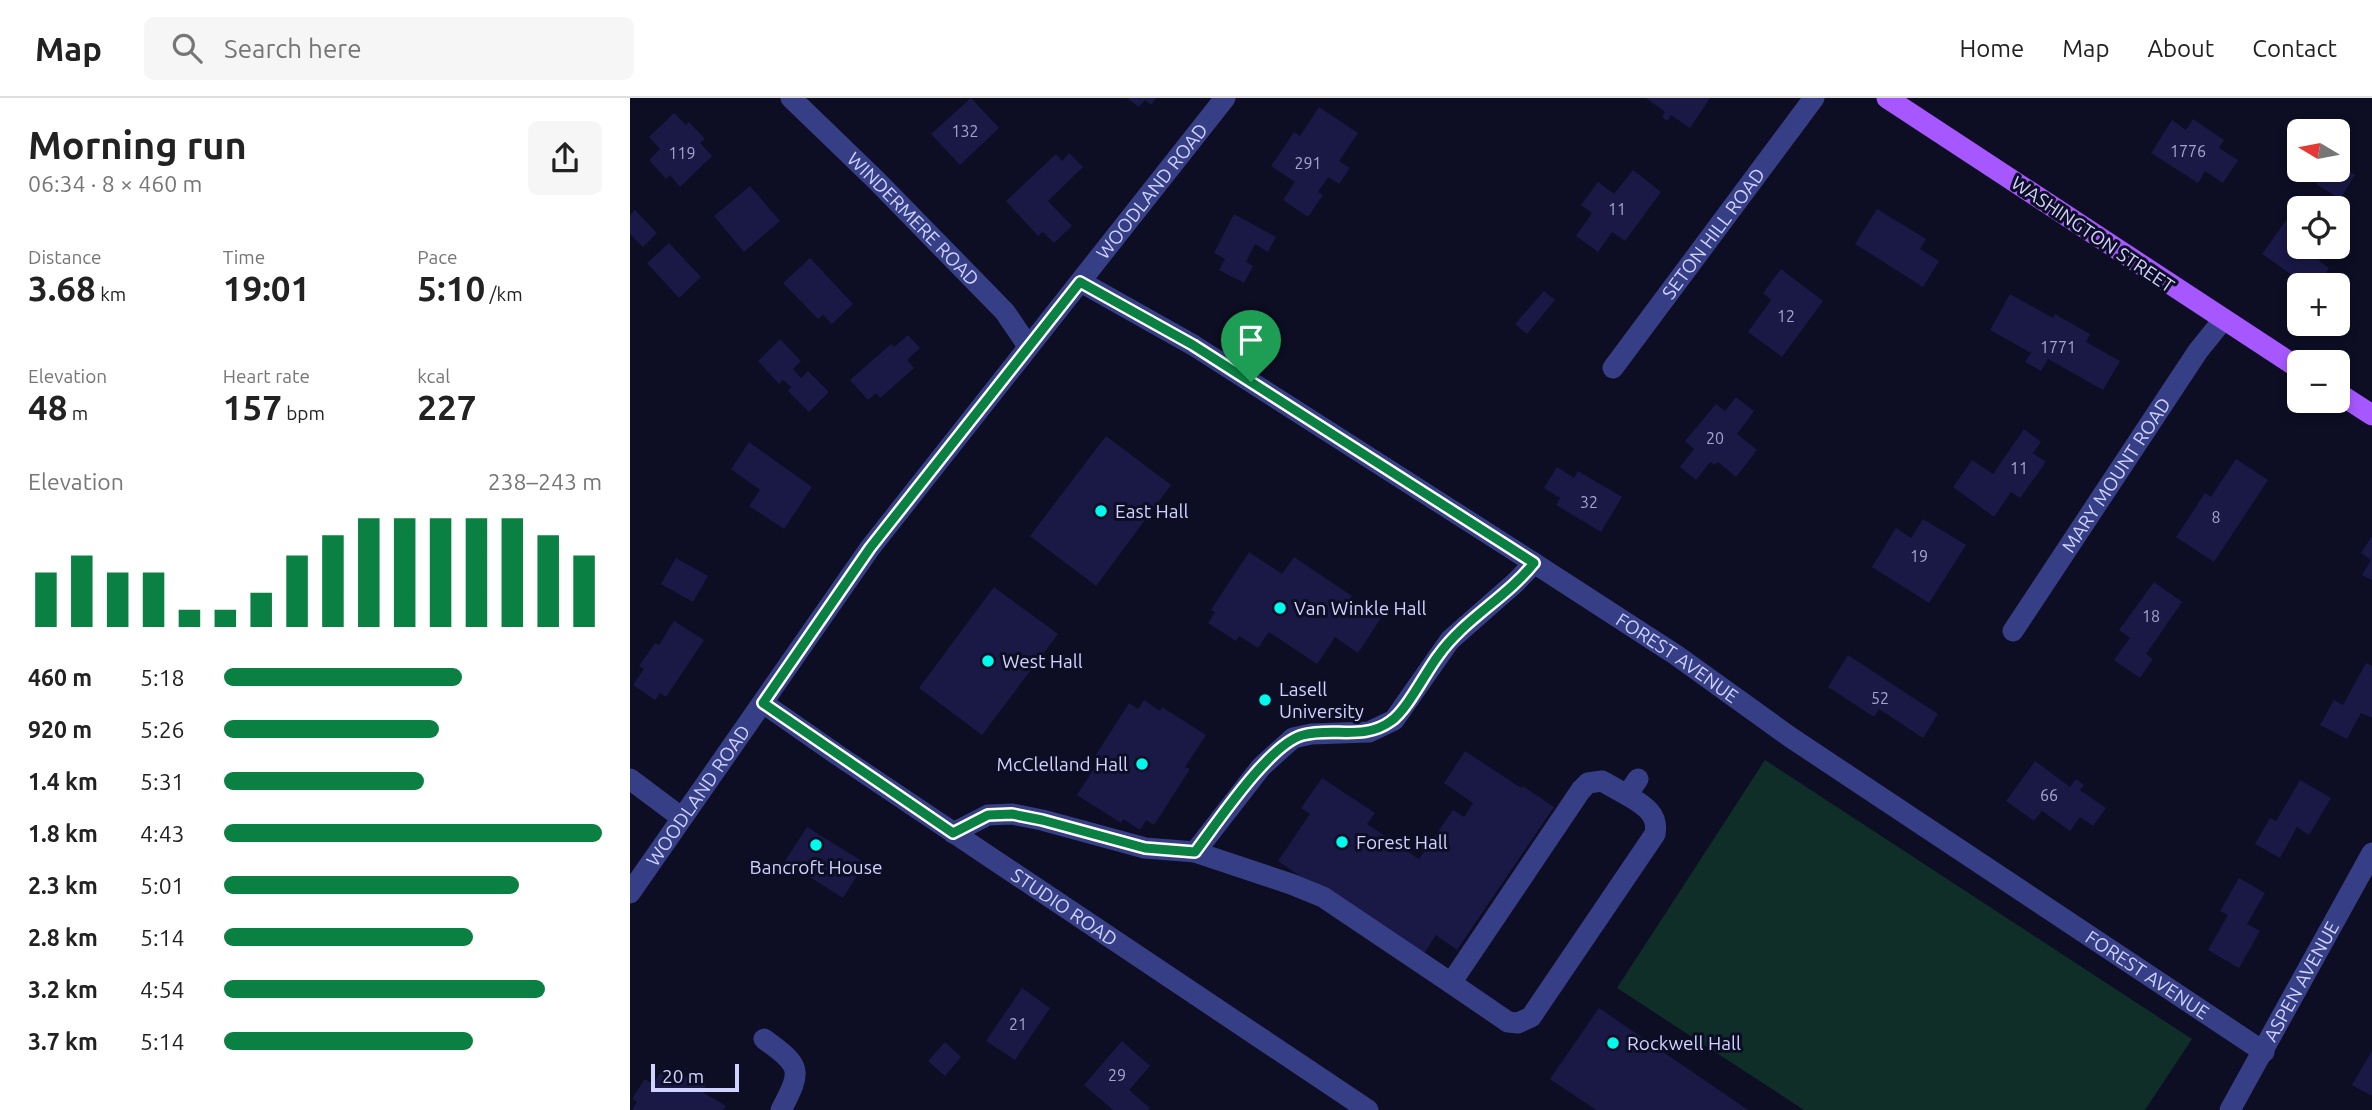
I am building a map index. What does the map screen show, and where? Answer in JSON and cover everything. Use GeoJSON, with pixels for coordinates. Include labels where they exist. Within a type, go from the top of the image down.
{"type":"FeatureCollection","features":[{"type":"Feature","properties":{"kind":"main road","name":"WASHINGTON STREET"},"geometry":{"type":"LineString","coordinates":[[1887,98],[2287,361]]}},
{"type":"Feature","properties":{"kind":"main road"},"geometry":{"type":"LineString","coordinates":[[2350,401],[2372,415]]}},
{"type":"Feature","properties":{"kind":"street","name":"WINDERMERE ROAD"},"geometry":{"type":"LineString","coordinates":[[791,98],[877,181],[1005,312],[1028,346]]}},
{"type":"Feature","properties":{"kind":"street","name":"WOODLAND ROAD"},"geometry":{"type":"LineString","coordinates":[[630,893],[870,548],[1225,98]]}},
{"type":"Feature","properties":{"kind":"street","name":"SETON HILL ROAD"},"geometry":{"type":"LineString","coordinates":[[1613,368],[1814,98]]}},
{"type":"Feature","properties":{"kind":"street","name":"FOREST AVENUE"},"geometry":{"type":"LineString","coordinates":[[1080,282],[1193,345],[1676,655],[1790,737],[2264,1052]]}},
{"type":"Feature","properties":{"kind":"street","name":"MARY MOUNT ROAD"},"geometry":{"type":"LineString","coordinates":[[2012,631],[2190,362],[2223,320]]}},
{"type":"Feature","properties":{"kind":"street"},"geometry":{"type":"LineString","coordinates":[[1195,852],[1261,767],[1293,738],[1311,734],[1370,732],[1394,720],[1450,640],[1534,563]]}},
{"type":"Feature","properties":{"kind":"street","name":"STUDIO ROAD"},"geometry":{"type":"LineString","coordinates":[[763,703],[1368,1110]]}},
{"type":"Feature","properties":{"kind":"street"},"geometry":{"type":"LineString","coordinates":[[630,779],[682,818]]}},
{"type":"Feature","properties":{"kind":"street"},"geometry":{"type":"LineString","coordinates":[[953,833],[988,815],[1012,814],[1145,848],[1195,852],[1291,884],[1322,897],[1451,984],[1508,1022],[1518,1023],[1531,1017],[1655,834],[1655,820],[1633,787],[1602,781],[1588,783],[1581,790],[1451,984]]}},
{"type":"Feature","properties":{"kind":"street","name":"ASPEN AVENUE"},"geometry":{"type":"LineString","coordinates":[[2230,1110],[2372,853]]}},
{"type":"Feature","properties":{"kind":"street"},"geometry":{"type":"LineString","coordinates":[[764,1039],[791,1059],[796,1073],[793,1087],[781,1110]]}},
{"type":"Feature","properties":{"kind":"green space"},"geometry":{"type":"Polygon","coordinates":[[[1765,760],[2192,1039],[2145,1110],[1804,1110],[1617,988],[1765,760]]]}},
{"type":"Feature","properties":{"kind":"building"},"geometry":{"type":"Polygon","coordinates":[[[971,98],[999,128],[960,165],[931,134],[971,98]]]}},
{"type":"Feature","properties":{"kind":"building"},"geometry":{"type":"Polygon","coordinates":[[[1127,98],[1156,98],[1151,105],[1145,100],[1139,107],[1127,98]]]}},
{"type":"Feature","properties":{"kind":"building"},"geometry":{"type":"Polygon","coordinates":[[[1646,98],[1710,98],[1690,128],[1671,115],[1667,121],[1662,117],[1665,112],[1646,98]]]}},
{"type":"Feature","properties":{"kind":"building"},"geometry":{"type":"Polygon","coordinates":[[[1319,107],[1358,133],[1339,161],[1350,168],[1339,184],[1328,177],[1318,192],[1323,195],[1308,217],[1283,200],[1295,182],[1271,166],[1294,132],[1300,136],[1319,107]]]}},
{"type":"Feature","properties":{"kind":"building"},"geometry":{"type":"Polygon","coordinates":[[[674,113],[686,125],[689,122],[705,139],[700,143],[712,156],[680,187],[670,175],[666,179],[649,160],[660,149],[649,137],[674,113]]]}},
{"type":"Feature","properties":{"kind":"building"},"geometry":{"type":"Polygon","coordinates":[[[2193,119],[2224,140],[2219,148],[2238,160],[2223,183],[2205,171],[2198,183],[2151,153],[2172,120],[2186,130],[2193,119]]]}},
{"type":"Feature","properties":{"kind":"building"},"geometry":{"type":"Polygon","coordinates":[[[1069,153],[1083,167],[1048,201],[1072,226],[1054,243],[1043,232],[1038,236],[1006,201],[1056,154],[1062,161],[1069,153]]]}},
{"type":"Feature","properties":{"kind":"building"},"geometry":{"type":"Polygon","coordinates":[[[1633,170],[1661,192],[1625,241],[1612,232],[1598,252],[1576,236],[1592,213],[1581,205],[1598,182],[1614,194],[1633,170]]]}},
{"type":"Feature","properties":{"kind":"building"},"geometry":{"type":"Polygon","coordinates":[[[2350,172],[2355,175],[2342,196],[2335,196],[2316,184],[2350,182],[2350,172]]]}},
{"type":"Feature","properties":{"kind":"building"},"geometry":{"type":"Polygon","coordinates":[[[750,186],[780,221],[744,252],[714,216],[750,186]]]}},
{"type":"Feature","properties":{"kind":"building"},"geometry":{"type":"Polygon","coordinates":[[[1877,209],[1926,239],[1920,249],[1939,261],[1923,287],[1855,244],[1877,209]]]}},
{"type":"Feature","properties":{"kind":"building"},"geometry":{"type":"Polygon","coordinates":[[[635,210],[657,233],[643,247],[630,234],[630,215],[635,210]]]}},
{"type":"Feature","properties":{"kind":"building"},"geometry":{"type":"Polygon","coordinates":[[[1234,214],[1276,237],[1268,252],[1255,244],[1246,262],[1253,266],[1244,283],[1219,270],[1225,259],[1214,253],[1234,214]]]}},
{"type":"Feature","properties":{"kind":"building"},"geometry":{"type":"Polygon","coordinates":[[[2287,219],[2287,259],[2320,259],[2319,261],[2329,268],[2325,273],[2289,273],[2262,254],[2287,219]]]}},
{"type":"Feature","properties":{"kind":"building"},"geometry":{"type":"Polygon","coordinates":[[[669,243],[701,277],[679,298],[647,263],[669,243]]]}},
{"type":"Feature","properties":{"kind":"building"},"geometry":{"type":"Polygon","coordinates":[[[810,258],[853,304],[832,324],[823,315],[818,319],[783,283],[810,258]]]}},
{"type":"Feature","properties":{"kind":"building"},"geometry":{"type":"Polygon","coordinates":[[[1781,269],[1823,301],[1782,357],[1748,332],[1771,300],[1763,293],[1781,269]]]}},
{"type":"Feature","properties":{"kind":"building"},"geometry":{"type":"Polygon","coordinates":[[[1544,291],[1555,300],[1527,334],[1515,324],[1544,291]]]}},
{"type":"Feature","properties":{"kind":"building"},"geometry":{"type":"Polygon","coordinates":[[[2010,294],[2053,318],[2055,314],[2090,334],[2086,342],[2120,361],[2103,390],[2048,359],[2041,371],[2025,362],[2031,353],[1990,330],[2010,294]]]}},
{"type":"Feature","properties":{"kind":"building"},"geometry":{"type":"Polygon","coordinates":[[[908,335],[920,348],[907,360],[914,368],[880,398],[876,393],[868,400],[850,380],[891,344],[894,347],[908,335]]]}},
{"type":"Feature","properties":{"kind":"building"},"geometry":{"type":"Polygon","coordinates":[[[780,339],[801,361],[793,369],[801,378],[808,371],[829,392],[809,412],[788,391],[791,387],[783,380],[779,384],[758,361],[780,339]]]}},
{"type":"Feature","properties":{"kind":"building"},"geometry":{"type":"Polygon","coordinates":[[[1736,397],[1754,411],[1737,434],[1757,450],[1736,477],[1718,462],[1715,465],[1710,462],[1696,480],[1680,467],[1694,449],[1685,441],[1716,404],[1725,411],[1736,397]]]}},
{"type":"Feature","properties":{"kind":"building"},"geometry":{"type":"Polygon","coordinates":[[[2024,429],[2041,442],[2033,453],[2046,462],[2020,498],[2011,492],[1994,517],[1953,487],[1972,460],[1993,474],[2024,429]]]}},
{"type":"Feature","properties":{"kind":"building","name":"East Hall"},"geometry":{"type":"Polygon","coordinates":[[[1106,436],[1171,485],[1096,586],[1030,536],[1106,436]]]}},
{"type":"Feature","properties":{"kind":"building"},"geometry":{"type":"Polygon","coordinates":[[[749,442],[812,487],[784,529],[749,506],[760,490],[731,469],[749,442]]]}},
{"type":"Feature","properties":{"kind":"building"},"geometry":{"type":"Polygon","coordinates":[[[2236,459],[2268,480],[2214,562],[2176,537],[2205,493],[2211,497],[2236,459]]]}},
{"type":"Feature","properties":{"kind":"building"},"geometry":{"type":"Polygon","coordinates":[[[1557,467],[1574,478],[1578,471],[1622,497],[1601,532],[1556,505],[1560,498],[1544,488],[1557,467]]]}},
{"type":"Feature","properties":{"kind":"building"},"geometry":{"type":"Polygon","coordinates":[[[1923,519],[1966,545],[1929,603],[1872,567],[1896,528],[1911,538],[1923,519]]]}},
{"type":"Feature","properties":{"kind":"building"},"geometry":{"type":"Polygon","coordinates":[[[2372,536],[2372,580],[2362,575],[2371,560],[2361,553],[2372,536]]]}},
{"type":"Feature","properties":{"kind":"building","name":"Van Winkle Hall"},"geometry":{"type":"Polygon","coordinates":[[[1249,552],[1282,574],[1294,557],[1352,596],[1346,607],[1363,618],[1369,610],[1381,618],[1358,653],[1335,637],[1317,664],[1269,632],[1258,648],[1239,636],[1236,641],[1208,623],[1215,612],[1211,610],[1249,552]]]}},
{"type":"Feature","properties":{"kind":"building"},"geometry":{"type":"Polygon","coordinates":[[[676,558],[708,576],[693,602],[661,584],[676,558]]]}},
{"type":"Feature","properties":{"kind":"building"},"geometry":{"type":"Polygon","coordinates":[[[2154,582],[2182,602],[2146,654],[2153,659],[2140,678],[2114,660],[2130,638],[2119,630],[2154,582]]]}},
{"type":"Feature","properties":{"kind":"building","name":"West Hall"},"geometry":{"type":"Polygon","coordinates":[[[994,587],[1058,634],[982,735],[919,688],[994,587]]]}},
{"type":"Feature","properties":{"kind":"building"},"geometry":{"type":"Polygon","coordinates":[[[674,621],[704,640],[666,697],[660,693],[655,700],[633,685],[644,669],[639,666],[655,643],[659,645],[674,621]]]}},
{"type":"Feature","properties":{"kind":"building"},"geometry":{"type":"Polygon","coordinates":[[[1848,655],[1938,714],[1923,738],[1879,709],[1874,717],[1828,687],[1848,655]]]}},
{"type":"Feature","properties":{"kind":"building"},"geometry":{"type":"Polygon","coordinates":[[[2366,663],[2372,666],[2372,718],[2361,713],[2347,739],[2320,725],[2334,700],[2343,705],[2366,663]]]}},
{"type":"Feature","properties":{"kind":"building","name":"McClelland Hall"},"geometry":{"type":"Polygon","coordinates":[[[1144,700],[1160,711],[1162,707],[1206,735],[1185,767],[1190,769],[1154,825],[1146,820],[1140,830],[1123,819],[1121,823],[1077,795],[1099,761],[1094,758],[1129,703],[1138,709],[1144,700]]]}},
{"type":"Feature","properties":{"kind":"building","name":"Forest Hall"},"geometry":{"type":"Polygon","coordinates":[[[1465,751],[1554,807],[1457,950],[1436,935],[1421,958],[1278,861],[1310,814],[1301,808],[1322,778],[1375,813],[1367,824],[1419,859],[1453,810],[1464,817],[1473,803],[1444,783],[1465,751]]]}},
{"type":"Feature","properties":{"kind":"building"},"geometry":{"type":"Polygon","coordinates":[[[2035,761],[2070,787],[2076,779],[2084,785],[2080,790],[2106,808],[2093,826],[2080,817],[2070,831],[2042,811],[2034,821],[2006,801],[2035,761]]]}},
{"type":"Feature","properties":{"kind":"building"},"geometry":{"type":"Polygon","coordinates":[[[2300,780],[2331,798],[2309,835],[2297,827],[2280,858],[2255,844],[2270,818],[2276,821],[2300,780]]]}},
{"type":"Feature","properties":{"kind":"building","name":"Bancroft House"},"geometry":{"type":"Polygon","coordinates":[[[807,827],[865,863],[843,898],[797,869],[792,876],[780,869],[807,827]]]}},
{"type":"Feature","properties":{"kind":"building"},"geometry":{"type":"Polygon","coordinates":[[[2239,878],[2265,893],[2247,924],[2260,931],[2239,968],[2208,950],[2228,915],[2220,911],[2239,878]]]}},
{"type":"Feature","properties":{"kind":"building"},"geometry":{"type":"Polygon","coordinates":[[[1022,988],[1050,1008],[1015,1060],[986,1041],[1022,988]]]}},
{"type":"Feature","properties":{"kind":"building","name":"Rockwell Hall"},"geometry":{"type":"Polygon","coordinates":[[[1599,1008],[1748,1110],[1596,1110],[1550,1079],[1599,1008]]]}},
{"type":"Feature","properties":{"kind":"building"},"geometry":{"type":"Polygon","coordinates":[[[1122,1041],[1150,1066],[1129,1090],[1150,1108],[1148,1110],[1113,1110],[1084,1085],[1122,1041]]]}},
{"type":"Feature","properties":{"kind":"building"},"geometry":{"type":"Polygon","coordinates":[[[945,1042],[961,1057],[945,1076],[928,1061],[945,1042]]]}},
{"type":"Feature","properties":{"kind":"building"},"geometry":{"type":"Polygon","coordinates":[[[2372,1051],[2372,1096],[2352,1085],[2372,1051]]]}},
{"type":"Feature","properties":{"kind":"building"},"geometry":{"type":"Polygon","coordinates":[[[664,1067],[683,1079],[691,1073],[701,1076],[706,1083],[704,1093],[726,1106],[723,1110],[632,1110],[637,1102],[632,1099],[645,1079],[653,1084],[664,1067]]]}},
{"type":"Feature","properties":{"kind":"place","name":"East Hall"},"geometry":{"type":"Point","coordinates":[1101,511]}},
{"type":"Feature","properties":{"kind":"place","name":"Van Winkle Hall"},"geometry":{"type":"Point","coordinates":[1280,608]}},
{"type":"Feature","properties":{"kind":"place","name":"West Hall"},"geometry":{"type":"Point","coordinates":[988,661]}},
{"type":"Feature","properties":{"kind":"place","name":"Lasell University"},"geometry":{"type":"Point","coordinates":[1265,700]}},
{"type":"Feature","properties":{"kind":"place","name":"McClelland Hall"},"geometry":{"type":"Point","coordinates":[1142,764]}},
{"type":"Feature","properties":{"kind":"place","name":"Forest Hall"},"geometry":{"type":"Point","coordinates":[1342,842]}},
{"type":"Feature","properties":{"kind":"place","name":"Bancroft House"},"geometry":{"type":"Point","coordinates":[816,845]}},
{"type":"Feature","properties":{"kind":"place","name":"Rockwell Hall"},"geometry":{"type":"Point","coordinates":[1613,1043]}},
{"type":"Feature","properties":{"kind":"route"},"geometry":{"type":"LineString","coordinates":[[1080,282],[1193,345],[1251,382],[1534,563],[1450,640],[1394,720],[1370,732],[1311,734],[1293,738],[1261,767],[1195,852],[1145,848],[1012,814],[988,815],[953,833],[763,703],[870,548],[1080,282]]}}]}
